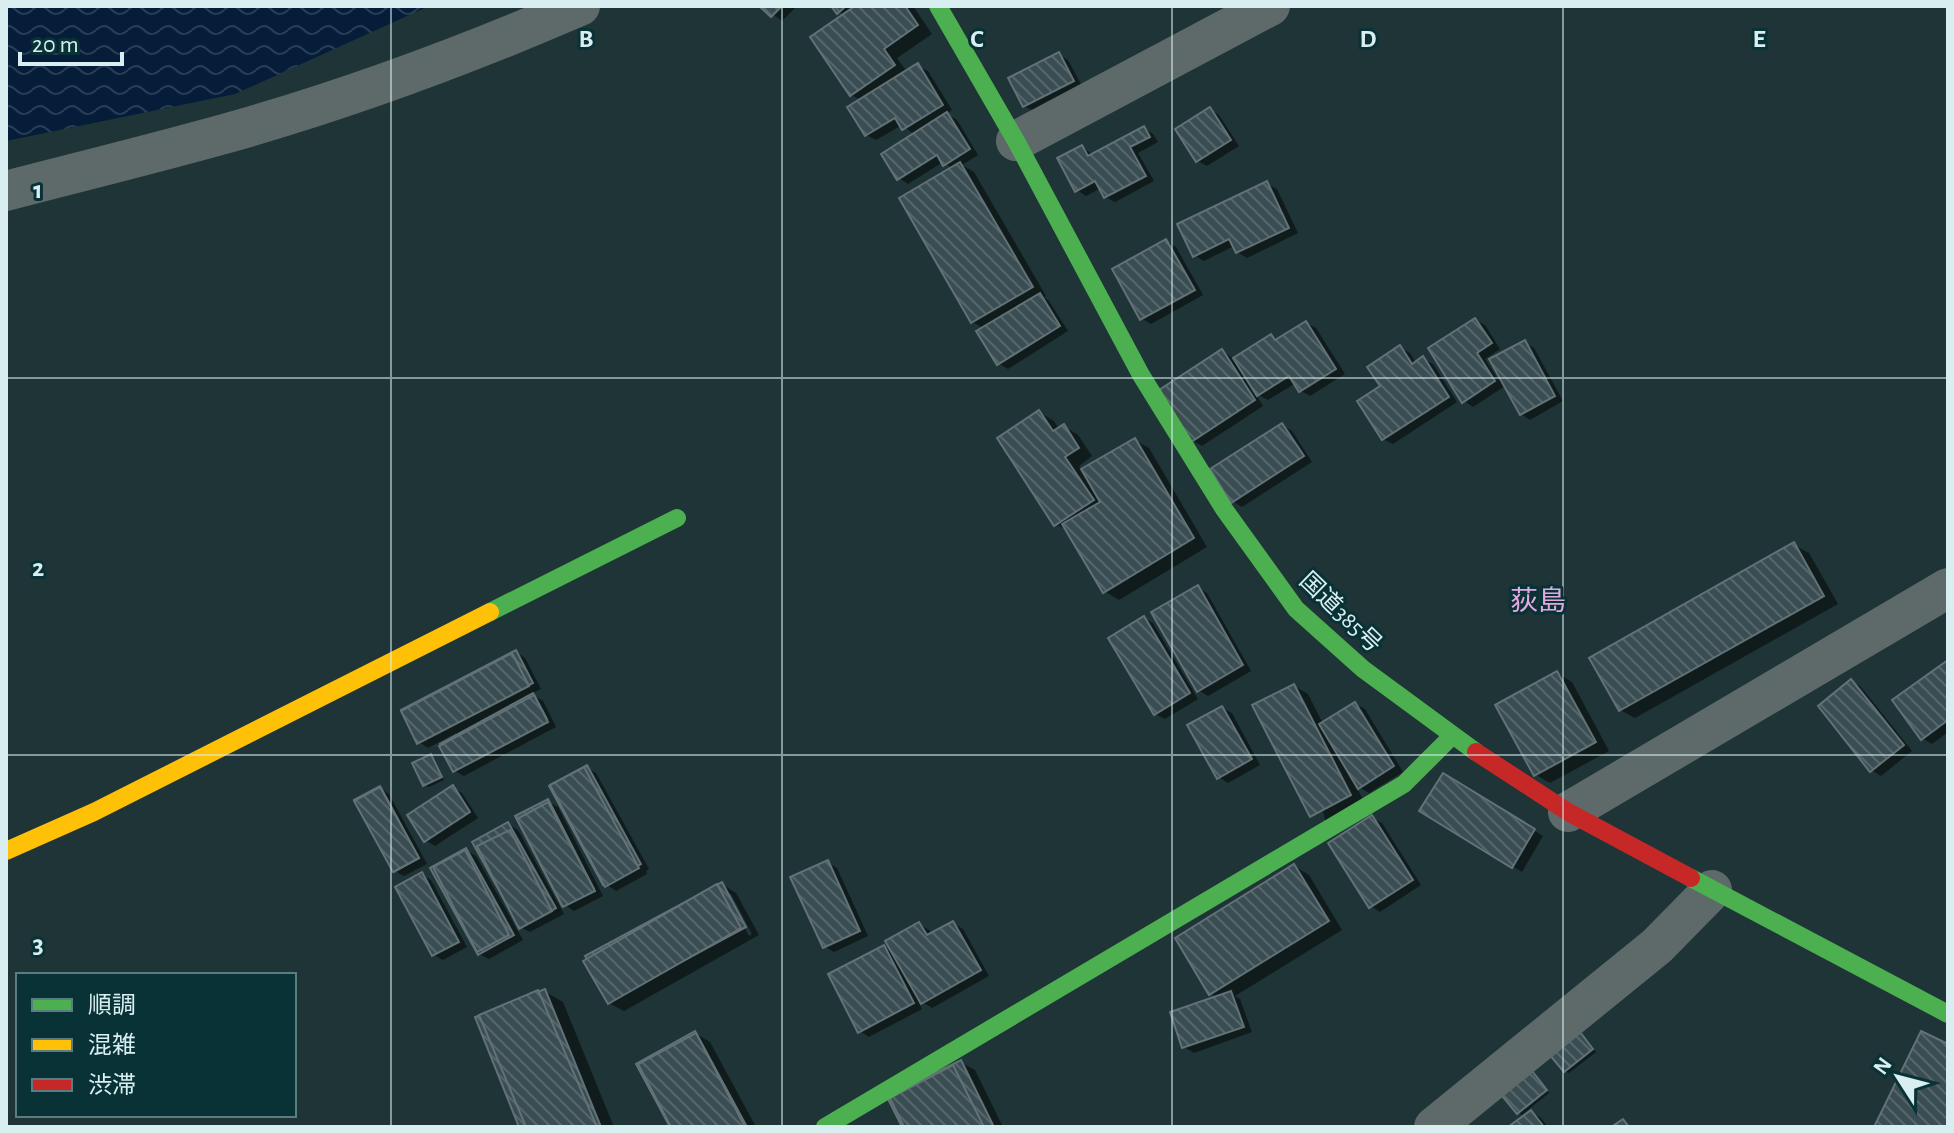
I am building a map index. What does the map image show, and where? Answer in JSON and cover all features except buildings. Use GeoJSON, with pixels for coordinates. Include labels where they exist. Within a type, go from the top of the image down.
{"type":"FeatureCollection","features":[{"type":"Feature","properties":{"kind":"main road","name":"国道385号"},"geometry":{"type":"LineString","coordinates":[[938,6],[1016,141],[1141,375],[1224,509],[1296,609],[1363,669],[1452,736],[1568,812],[1948,1014]]}},
{"type":"Feature","properties":{"kind":"main road"},"geometry":{"type":"LineString","coordinates":[[6,851],[94,812],[677,518]]}},
{"type":"Feature","properties":{"kind":"main road"},"geometry":{"type":"LineString","coordinates":[[825,1127],[1404,784],[1452,736]]}},
{"type":"Feature","properties":{"kind":"street"},"geometry":{"type":"LineString","coordinates":[[6,191],[227,133],[361,91],[491,44],[580,6]]}},
{"type":"Feature","properties":{"kind":"street"},"geometry":{"type":"LineString","coordinates":[[1016,141],[1270,6]]}},
{"type":"Feature","properties":{"kind":"street"},"geometry":{"type":"LineString","coordinates":[[1568,812],[1948,588]]}},
{"type":"Feature","properties":{"kind":"street"},"geometry":{"type":"LineString","coordinates":[[1434,1127],[1657,946],[1712,890]]}},
{"type":"Feature","properties":{"kind":"water"},"geometry":{"type":"Polygon","coordinates":[[[6,6],[429,6],[235,94],[6,141],[6,6]]]}},
{"type":"Feature","properties":{"kind":"traffic: fast"},"geometry":{"type":"LineString","coordinates":[[938,6],[1016,141],[1141,375],[1224,509],[1296,609],[1363,669],[1476,752]]}},
{"type":"Feature","properties":{"kind":"traffic: fast"},"geometry":{"type":"LineString","coordinates":[[490,612],[677,518]]}},
{"type":"Feature","properties":{"kind":"traffic: fast"},"geometry":{"type":"LineString","coordinates":[[825,1127],[1404,784],[1452,736]]}},
{"type":"Feature","properties":{"kind":"traffic: fast"},"geometry":{"type":"LineString","coordinates":[[1691,878],[1948,1014]]}},
{"type":"Feature","properties":{"kind":"traffic: slow"},"geometry":{"type":"LineString","coordinates":[[6,851],[94,812],[490,612]]}},
{"type":"Feature","properties":{"kind":"traffic: jam"},"geometry":{"type":"LineString","coordinates":[[1476,752],[1568,812],[1691,878]]}},
{"type":"Feature","properties":{"kind":"district","name":"荻島"},"geometry":{"type":"Point","coordinates":[1538,600]}}]}
